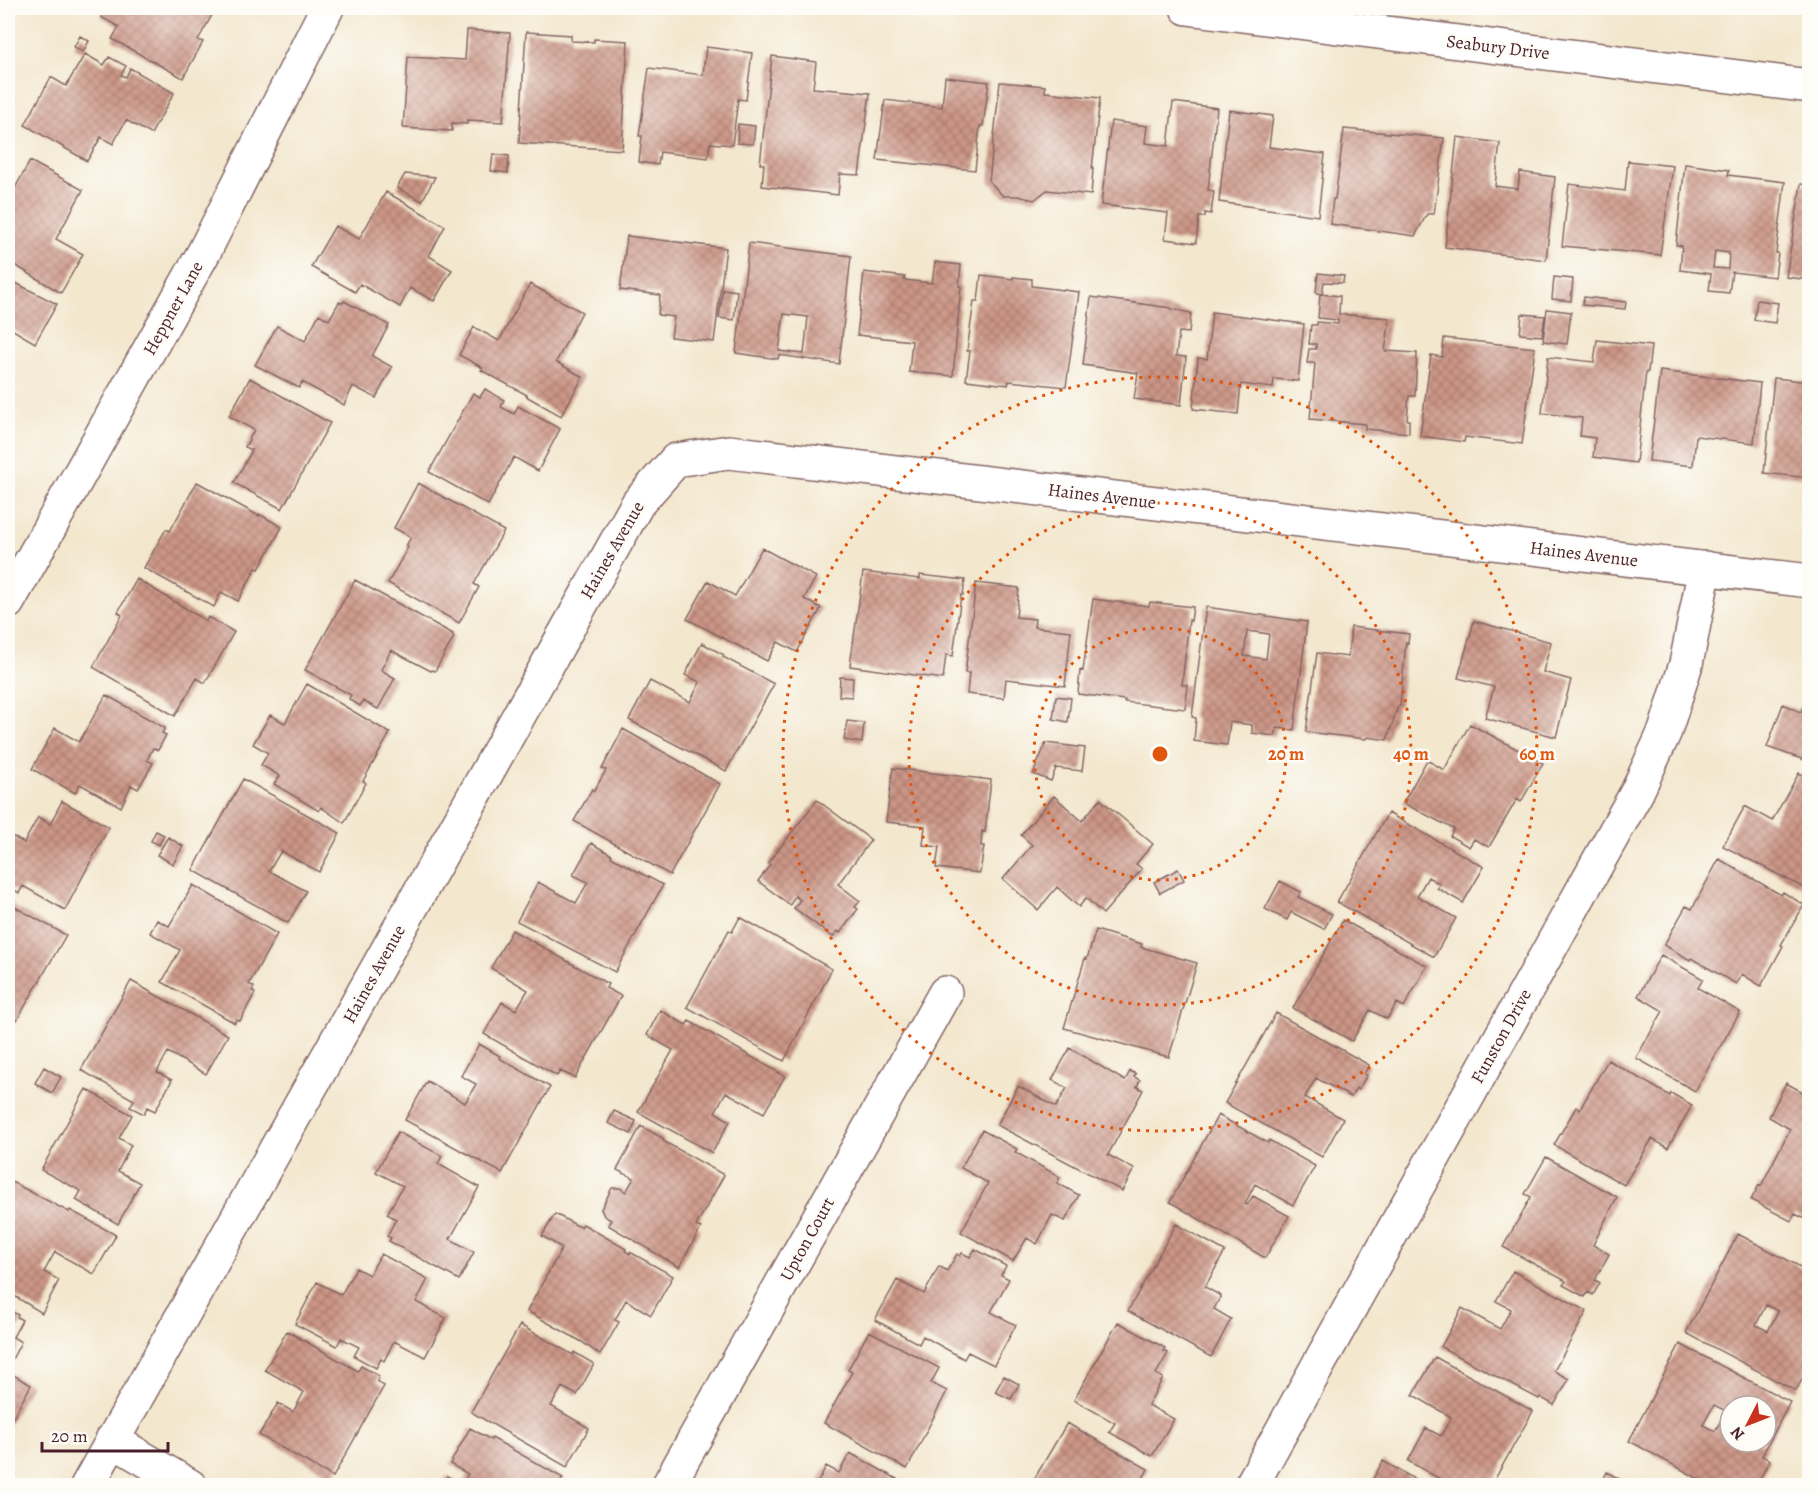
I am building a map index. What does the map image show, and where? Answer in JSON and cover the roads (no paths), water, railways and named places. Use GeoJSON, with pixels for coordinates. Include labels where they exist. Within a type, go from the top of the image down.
{"type":"FeatureCollection","features":[{"type":"Feature","properties":{"kind":"street","name":"Heppner Lane"},"geometry":{"type":"LineString","coordinates":[[8,602],[204,252],[327,8]]}},
{"type":"Feature","properties":{"kind":"street","name":"Seabury Drive"},"geometry":{"type":"LineString","coordinates":[[1187,8],[1809,86]]}},
{"type":"Feature","properties":{"kind":"street","name":"Haines Avenue"},"geometry":{"type":"LineString","coordinates":[[87,1485],[638,503],[676,460],[729,452],[1809,581]]}},
{"type":"Feature","properties":{"kind":"street","name":"Funston Drive"},"geometry":{"type":"LineString","coordinates":[[1251,1485],[1637,792],[1665,731],[1686,664],[1705,568]]}},
{"type":"Feature","properties":{"kind":"street","name":"Upton Court"},"geometry":{"type":"LineString","coordinates":[[668,1485],[945,993]]}},
{"type":"Feature","properties":{"kind":"street"},"geometry":{"type":"LineString","coordinates":[[112,1440],[190,1485]]}}]}
